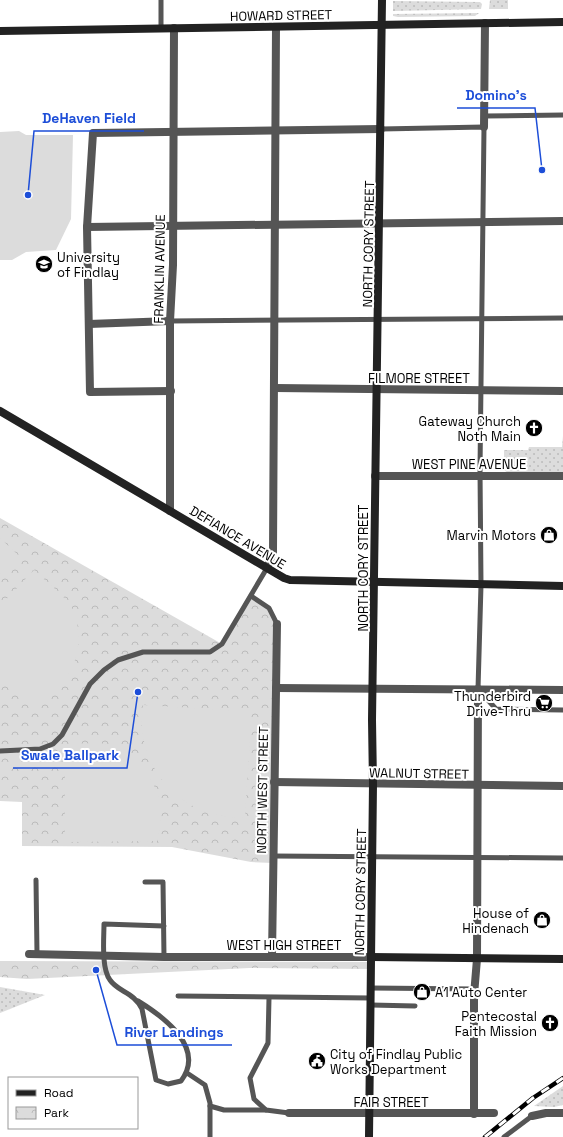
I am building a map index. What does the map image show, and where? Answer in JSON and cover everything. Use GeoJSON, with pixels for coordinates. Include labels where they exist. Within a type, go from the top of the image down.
{"type":"FeatureCollection","features":[{"type":"Feature","properties":{"kind":"street","name":"NORTH CORY STREET"},"geometry":{"type":"LineString","coordinates":[[370,1137],[375,476],[382,129],[382,0]]}},
{"type":"Feature","properties":{"kind":"street","name":"HOWARD STREET"},"geometry":{"type":"LineString","coordinates":[[0,31],[563,22]]}},
{"type":"Feature","properties":{"kind":"street"},"geometry":{"type":"LineString","coordinates":[[484,128],[485,23]]}},
{"type":"Feature","properties":{"kind":"street"},"geometry":{"type":"LineString","coordinates":[[267,568],[273,552],[276,27]]}},
{"type":"Feature","properties":{"kind":"street","name":"FRANKLIN AVENUE"},"geometry":{"type":"LineString","coordinates":[[170,511],[170,321],[173,227],[174,28]]}},
{"type":"Feature","properties":{"kind":"street"},"geometry":{"type":"LineString","coordinates":[[171,391],[90,392],[87,227],[93,133],[382,129]]}},
{"type":"Feature","properties":{"kind":"street"},"geometry":{"type":"LineString","coordinates":[[87,227],[563,221]]}},
{"type":"Feature","properties":{"kind":"street"},"geometry":{"type":"LineString","coordinates":[[89,324],[170,321]]}},
{"type":"Feature","properties":{"kind":"street","name":"FILMORE STREET"},"geometry":{"type":"LineString","coordinates":[[275,388],[563,391]]}},
{"type":"Feature","properties":{"kind":"street","name":"DEFIANCE AVENUE"},"geometry":{"type":"LineString","coordinates":[[0,411],[267,568],[290,580],[563,586]]}},
{"type":"Feature","properties":{"kind":"street","name":"WEST PINE AVENUE"},"geometry":{"type":"LineString","coordinates":[[375,476],[563,476]]}},
{"type":"Feature","properties":{"kind":"street","name":"NORTH WEST STREET"},"geometry":{"type":"LineString","coordinates":[[272,956],[278,624]]}},
{"type":"Feature","properties":{"kind":"street"},"geometry":{"type":"LineString","coordinates":[[276,688],[563,690]]}},
{"type":"Feature","properties":{"kind":"street"},"geometry":{"type":"LineString","coordinates":[[474,1114],[474,989],[477,959],[478,689]]}},
{"type":"Feature","properties":{"kind":"street","name":"WALNUT STREET"},"geometry":{"type":"LineString","coordinates":[[274,782],[563,786]]}},
{"type":"Feature","properties":{"kind":"street","name":"WEST HIGH STREET"},"geometry":{"type":"LineString","coordinates":[[33,954],[164,957],[272,956],[563,959]]}},
{"type":"Feature","properties":{"kind":"street","name":"FAIR STREET"},"geometry":{"type":"LineString","coordinates":[[289,1113],[494,1113]]}},
{"type":"Feature","properties":{"kind":"street"},"geometry":{"type":"LineString","coordinates":[[532,1116],[546,1113],[563,1113]]}},
{"type":"Feature","properties":{"kind":"lane"},"geometry":{"type":"LineString","coordinates":[[161,0],[161,28]]}},
{"type":"Feature","properties":{"kind":"lane"},"geometry":{"type":"LineString","coordinates":[[484,116],[563,115]]}},
{"type":"Feature","properties":{"kind":"lane"},"geometry":{"type":"LineString","coordinates":[[382,129],[484,128],[480,476],[481,585],[478,689],[496,709],[563,710]]}},
{"type":"Feature","properties":{"kind":"lane"},"geometry":{"type":"LineString","coordinates":[[170,321],[563,318]]}},
{"type":"Feature","properties":{"kind":"lane"},"geometry":{"type":"LineString","coordinates":[[0,751],[40,749],[53,744],[62,735],[90,684],[104,670],[118,660],[143,652],[210,652],[222,644],[267,568]]}},
{"type":"Feature","properties":{"kind":"lane"},"geometry":{"type":"LineString","coordinates":[[250,596],[269,608],[278,624]]}},
{"type":"Feature","properties":{"kind":"lane"},"geometry":{"type":"LineString","coordinates":[[273,856],[372,858],[477,856],[563,858]]}},
{"type":"Feature","properties":{"kind":"lane"},"geometry":{"type":"LineString","coordinates":[[33,954],[36,880]]}},
{"type":"Feature","properties":{"kind":"lane"},"geometry":{"type":"LineString","coordinates":[[145,882],[163,882],[164,957]]}},
{"type":"Feature","properties":{"kind":"lane"},"geometry":{"type":"LineString","coordinates":[[138,1001],[142,1009],[156,1080],[168,1084],[180,1081],[187,1073],[189,1058],[186,1045],[174,1029],[150,1009],[110,981],[107,974],[104,956],[104,924],[164,926]]}},
{"type":"Feature","properties":{"kind":"lane"},"geometry":{"type":"LineString","coordinates":[[371,988],[474,989]]}},
{"type":"Feature","properties":{"kind":"lane"},"geometry":{"type":"LineString","coordinates":[[178,996],[371,1002],[414,1006]]}},
{"type":"Feature","properties":{"kind":"lane"},"geometry":{"type":"LineString","coordinates":[[266,1110],[254,1099],[250,1078],[268,1043],[269,998]]}},
{"type":"Feature","properties":{"kind":"lane"},"geometry":{"type":"LineString","coordinates":[[187,1073],[205,1085],[210,1106],[210,1137]]}},
{"type":"Feature","properties":{"kind":"lane"},"geometry":{"type":"LineString","coordinates":[[210,1106],[224,1110],[266,1110],[289,1113]]}},
{"type":"Feature","properties":{"kind":"lane"},"geometry":{"type":"LineString","coordinates":[[504,1137],[532,1116]]}},
{"type":"Feature","properties":{"kind":"green space"},"geometry":{"type":"Polygon","coordinates":[[[490,0],[508,0],[508,9],[489,9],[490,0]]]}},
{"type":"Feature","properties":{"kind":"green space"},"geometry":{"type":"Polygon","coordinates":[[[393,1],[480,2],[482,4],[481,9],[393,11],[393,1]]]}},
{"type":"Feature","properties":{"kind":"green space"},"geometry":{"type":"Polygon","coordinates":[[[479,13],[475,16],[393,16],[393,14],[479,13]]]}},
{"type":"Feature","properties":{"kind":"green space"},"geometry":{"type":"Polygon","coordinates":[[[19,131],[26,135],[73,135],[71,219],[56,250],[26,252],[12,260],[0,260],[0,132],[19,131]]]}},
{"type":"Feature","properties":{"kind":"green space"},"geometry":{"type":"Polygon","coordinates":[[[563,436],[563,473],[508,473],[504,470],[504,450],[528,450],[529,447],[562,447],[563,436]]]}},
{"type":"Feature","properties":{"kind":"green space"},"geometry":{"type":"Polygon","coordinates":[[[0,518],[222,644],[251,596],[269,608],[277,624],[273,863],[251,862],[172,847],[22,846],[22,802],[0,801],[0,518]]]}},
{"type":"Feature","properties":{"kind":"green space"},"geometry":{"type":"Polygon","coordinates":[[[0,538],[18,555],[0,574],[0,538]]]}},
{"type":"Feature","properties":{"kind":"green space"},"geometry":{"type":"Polygon","coordinates":[[[34,570],[68,602],[73,610],[78,628],[78,648],[73,666],[61,683],[37,709],[0,673],[0,606],[34,570]]]}},
{"type":"Feature","properties":{"kind":"green space"},"geometry":{"type":"Polygon","coordinates":[[[143,705],[245,711],[251,721],[245,818],[220,816],[203,811],[178,797],[168,787],[159,776],[146,750],[142,728],[143,705]]]}},
{"type":"Feature","properties":{"kind":"green space"},"geometry":{"type":"Polygon","coordinates":[[[101,743],[123,753],[132,760],[149,777],[155,787],[161,810],[157,841],[71,842],[65,834],[65,744],[101,743]]]}},
{"type":"Feature","properties":{"kind":"green space"},"geometry":{"type":"Polygon","coordinates":[[[0,961],[371,962],[371,969],[249,968],[27,979],[0,977],[0,961]]]}},
{"type":"Feature","properties":{"kind":"green space"},"geometry":{"type":"Polygon","coordinates":[[[0,987],[45,995],[0,1013],[0,987]]]}},
{"type":"Feature","properties":{"kind":"green space"},"geometry":{"type":"Polygon","coordinates":[[[563,1086],[563,1105],[554,1107],[534,1106],[563,1086]]]}},
{"type":"Feature","properties":{"kind":"railway"},"geometry":{"type":"LineString","coordinates":[[485,1137],[533,1098],[563,1078]]}},
{"type":"Feature","properties":{"kind":"place","name":"Domino's"},"geometry":{"type":"Point","coordinates":[542,170]}},
{"type":"Feature","properties":{"kind":"place","name":"DeHaven Field"},"geometry":{"type":"Point","coordinates":[28,195]}},
{"type":"Feature","properties":{"kind":"place","name":"University of Findlay"},"geometry":{"type":"Point","coordinates":[44,264]}},
{"type":"Feature","properties":{"kind":"place","name":"Gateway Church Noth Main"},"geometry":{"type":"Point","coordinates":[534,428]}},
{"type":"Feature","properties":{"kind":"place","name":"Marvin Motors"},"geometry":{"type":"Point","coordinates":[549,535]}},
{"type":"Feature","properties":{"kind":"place","name":"Swale Ballpark"},"geometry":{"type":"Point","coordinates":[138,692]}},
{"type":"Feature","properties":{"kind":"place","name":"Thunderbird Drive-Thru"},"geometry":{"type":"Point","coordinates":[544,703]}},
{"type":"Feature","properties":{"kind":"place","name":"House of Hindenach"},"geometry":{"type":"Point","coordinates":[542,920]}},
{"type":"Feature","properties":{"kind":"place","name":"River Landings"},"geometry":{"type":"Point","coordinates":[96,970]}},
{"type":"Feature","properties":{"kind":"place","name":"A1 Auto Center"},"geometry":{"type":"Point","coordinates":[422,992]}},
{"type":"Feature","properties":{"kind":"place","name":"Pentecostal Faith Mission"},"geometry":{"type":"Point","coordinates":[550,1023]}},
{"type":"Feature","properties":{"kind":"place","name":"City of Findlay Public Works Department"},"geometry":{"type":"Point","coordinates":[317,1061]}}]}
